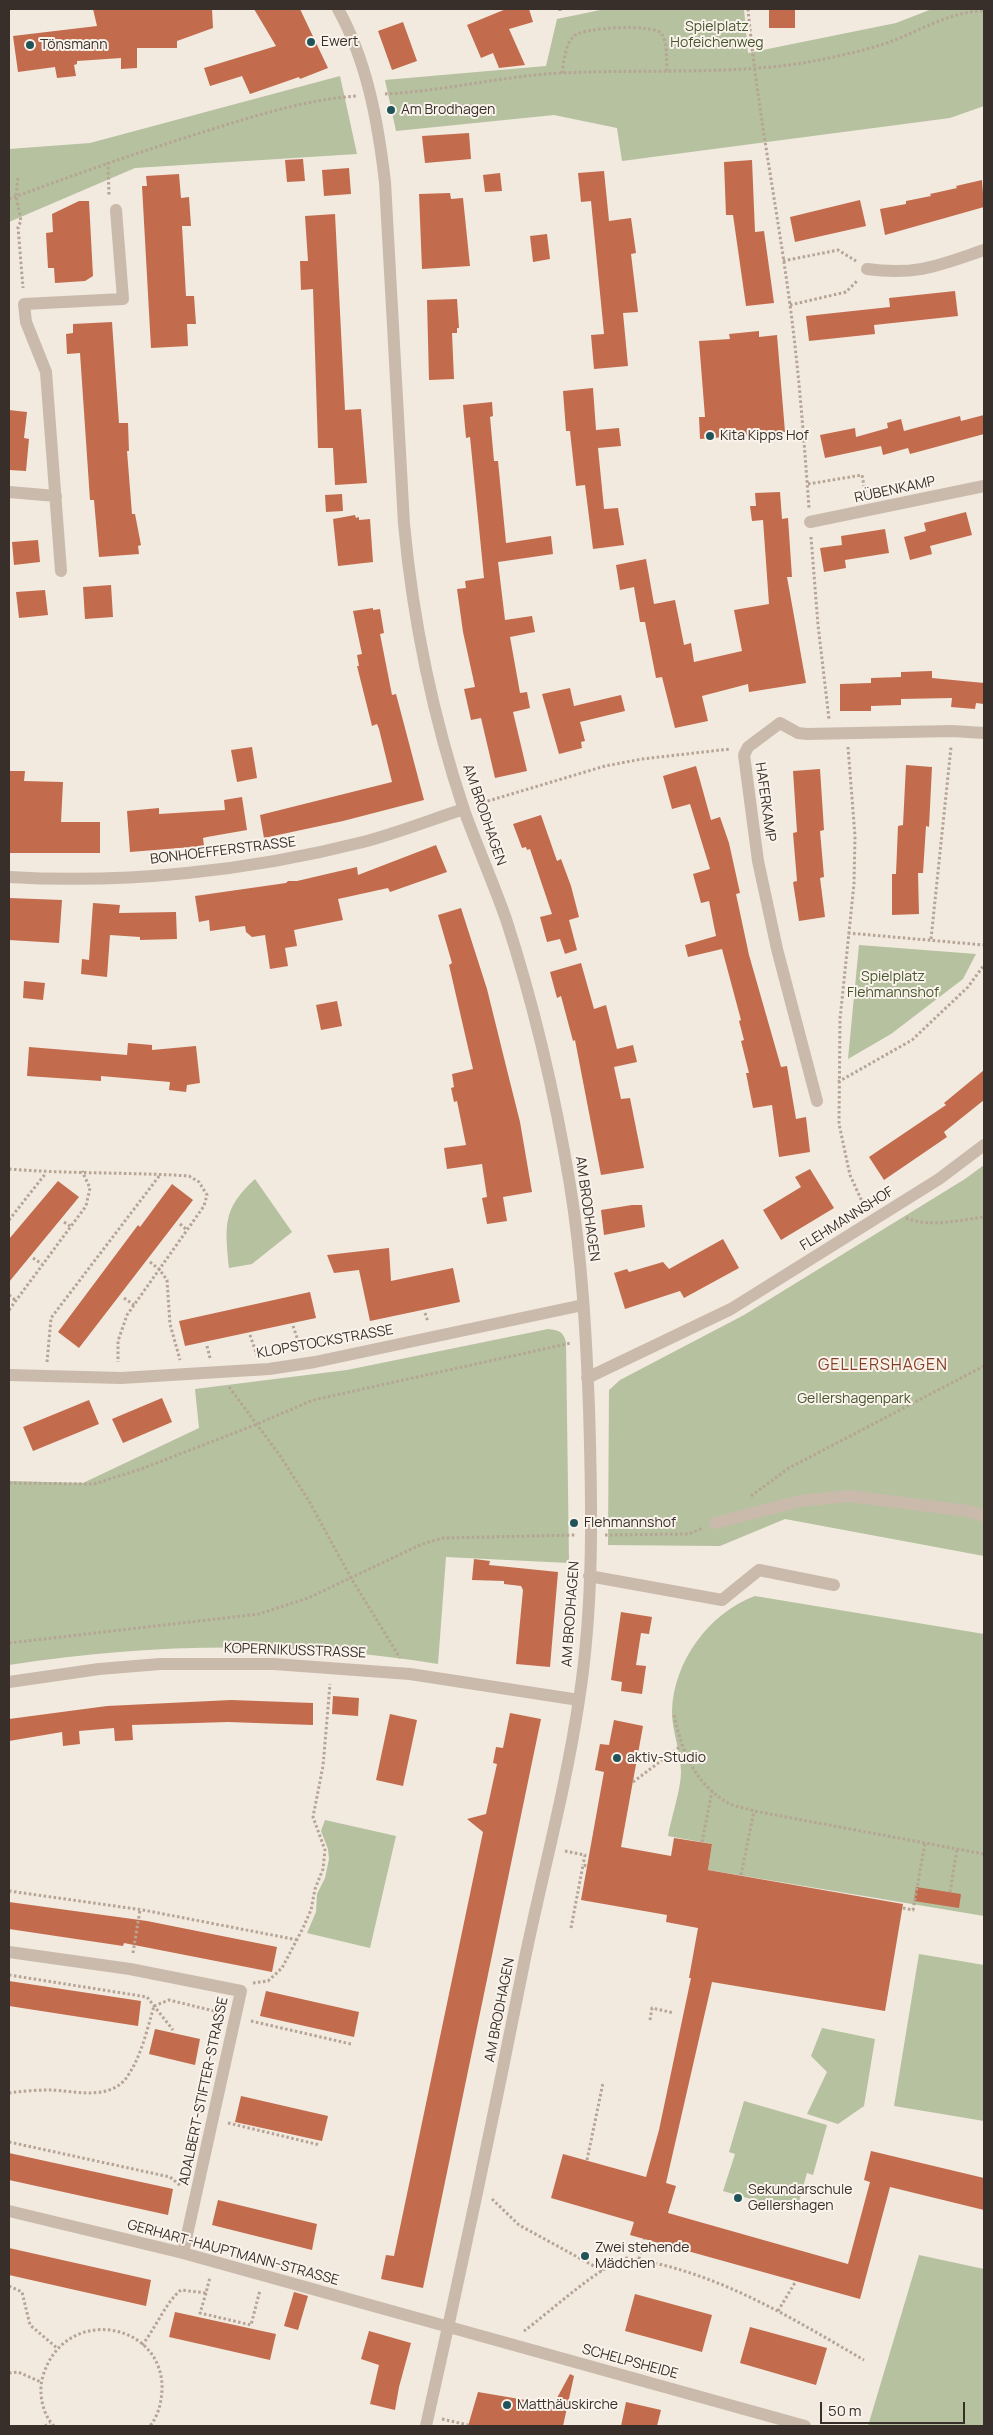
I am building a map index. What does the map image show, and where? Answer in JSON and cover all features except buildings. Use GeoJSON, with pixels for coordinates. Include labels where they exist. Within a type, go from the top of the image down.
{"type":"FeatureCollection","features":[{"type":"Feature","properties":{"kind":"street","name":"AM BRODHAGEN"},"geometry":{"type":"LineString","coordinates":[[338,9],[354,45],[370,95],[381,145],[385,182],[404,524],[409,576],[428,679],[441,733],[464,809],[508,926],[550,1082],[571,1189],[583,1305],[587,1378],[591,1535],[586,1644],[579,1700],[550,1848],[427,2421]]}},
{"type":"Feature","properties":{"kind":"street"},"geometry":{"type":"LineString","coordinates":[[62,571],[46,372],[26,322],[24,304],[122,299],[116,210]]}},
{"type":"Feature","properties":{"kind":"street"},"geometry":{"type":"LineString","coordinates":[[867,268],[894,273],[929,269],[984,250]]}},
{"type":"Feature","properties":{"kind":"street","name":"RÜBENKAMP"},"geometry":{"type":"LineString","coordinates":[[810,522],[984,486]]}},
{"type":"Feature","properties":{"kind":"street"},"geometry":{"type":"LineString","coordinates":[[9,492],[56,496]]}},
{"type":"Feature","properties":{"kind":"street","name":"HAFERKAMP"},"geometry":{"type":"LineString","coordinates":[[817,1101],[777,949],[758,861],[744,755],[748,747],[780,723],[798,733],[830,735],[952,731],[984,733]]}},
{"type":"Feature","properties":{"kind":"street","name":"BONHOEFFERSTRASSE"},"geometry":{"type":"LineString","coordinates":[[9,877],[91,878],[149,876],[276,862],[364,842],[464,809]]}},
{"type":"Feature","properties":{"kind":"street","name":"FLEHMANNSHOF"},"geometry":{"type":"LineString","coordinates":[[587,1378],[731,1309],[939,1179],[984,1145]]}},
{"type":"Feature","properties":{"kind":"street","name":"KLOPSTOCKSTRASSE"},"geometry":{"type":"LineString","coordinates":[[9,1375],[121,1378],[184,1376],[306,1364],[583,1305]]}},
{"type":"Feature","properties":{"kind":"street"},"geometry":{"type":"LineString","coordinates":[[715,1523],[800,1501],[849,1496],[968,1511],[984,1516]]}},
{"type":"Feature","properties":{"kind":"street"},"geometry":{"type":"LineString","coordinates":[[589,1576],[722,1600],[759,1570],[834,1585]]}},
{"type":"Feature","properties":{"kind":"street","name":"KOPERNIKUSSTRASSE"},"geometry":{"type":"LineString","coordinates":[[9,1682],[99,1669],[160,1664],[274,1664],[410,1674],[579,1700]]}},
{"type":"Feature","properties":{"kind":"street","name":"ADALBERT-STIFTER-STRASSE"},"geometry":{"type":"LineString","coordinates":[[9,1952],[130,1968],[241,1991],[183,2253]]}},
{"type":"Feature","properties":{"kind":"street","name":"GERHART-HAUPTMANN-STRASSE"},"geometry":{"type":"LineString","coordinates":[[9,2211],[183,2253],[448,2328]]}},
{"type":"Feature","properties":{"kind":"street","name":"SCHELPSHEIDE"},"geometry":{"type":"LineString","coordinates":[[448,2328],[805,2426]]}},
{"type":"Feature","properties":{"kind":"path"},"geometry":{"type":"LineString","coordinates":[[748,9],[753,68],[790,305],[801,394],[818,625],[830,735]]}},
{"type":"Feature","properties":{"kind":"path"},"geometry":{"type":"LineString","coordinates":[[9,199],[108,162],[238,121],[319,101],[440,90],[504,78],[562,73],[753,68],[805,62],[873,47],[965,13],[984,11]]}},
{"type":"Feature","properties":{"kind":"path"},"geometry":{"type":"LineString","coordinates":[[562,73],[567,50],[574,35],[581,32],[611,28],[656,29],[660,32],[665,45],[667,71]]}},
{"type":"Feature","properties":{"kind":"path"},"geometry":{"type":"LineString","coordinates":[[108,162],[110,202],[116,210]]}},
{"type":"Feature","properties":{"kind":"path"},"geometry":{"type":"LineString","coordinates":[[18,178],[16,196],[21,221],[18,227],[24,304]]}},
{"type":"Feature","properties":{"kind":"path"},"geometry":{"type":"LineString","coordinates":[[783,261],[838,250],[867,268],[846,292],[790,305]]}},
{"type":"Feature","properties":{"kind":"path"},"geometry":{"type":"LineString","coordinates":[[808,484],[862,475],[868,511]]}},
{"type":"Feature","properties":{"kind":"path"},"geometry":{"type":"LineString","coordinates":[[931,939],[952,731]]}},
{"type":"Feature","properties":{"kind":"path"},"geometry":{"type":"LineString","coordinates":[[847,734],[855,836],[854,884],[840,1019],[839,1124],[850,1175],[871,1223]]}},
{"type":"Feature","properties":{"kind":"path"},"geometry":{"type":"LineString","coordinates":[[464,809],[605,766],[642,759],[748,747]]}},
{"type":"Feature","properties":{"kind":"path"},"geometry":{"type":"LineString","coordinates":[[848,933],[984,945]]}},
{"type":"Feature","properties":{"kind":"path"},"geometry":{"type":"LineString","coordinates":[[838,1082],[912,1040],[968,988],[984,965]]}},
{"type":"Feature","properties":{"kind":"path"},"geometry":{"type":"LineString","coordinates":[[9,1169],[47,1172],[82,1171],[189,1176],[199,1182],[207,1195],[204,1206],[127,1315],[118,1341],[121,1378]]}},
{"type":"Feature","properties":{"kind":"path"},"geometry":{"type":"LineString","coordinates":[[9,1310],[89,1198],[90,1188],[82,1171]]}},
{"type":"Feature","properties":{"kind":"path"},"geometry":{"type":"LineString","coordinates":[[9,1220],[47,1172]]}},
{"type":"Feature","properties":{"kind":"path"},"geometry":{"type":"LineString","coordinates":[[47,1376],[51,1318],[160,1174]]}},
{"type":"Feature","properties":{"kind":"path"},"geometry":{"type":"LineString","coordinates":[[897,1206],[905,1218],[916,1222],[932,1223],[984,1217]]}},
{"type":"Feature","properties":{"kind":"path"},"geometry":{"type":"LineString","coordinates":[[64,1222],[70,1226]]}},
{"type":"Feature","properties":{"kind":"path"},"geometry":{"type":"LineString","coordinates":[[180,1224],[187,1230]]}},
{"type":"Feature","properties":{"kind":"path"},"geometry":{"type":"LineString","coordinates":[[34,1258],[42,1264]]}},
{"type":"Feature","properties":{"kind":"path"},"geometry":{"type":"LineString","coordinates":[[150,1262],[159,1269],[167,1280],[170,1324],[184,1376]]}},
{"type":"Feature","properties":{"kind":"path"},"geometry":{"type":"LineString","coordinates":[[9,1296],[16,1301]]}},
{"type":"Feature","properties":{"kind":"path"},"geometry":{"type":"LineString","coordinates":[[124,1298],[134,1305]]}},
{"type":"Feature","properties":{"kind":"path"},"geometry":{"type":"LineString","coordinates":[[293,1326],[306,1364]]}},
{"type":"Feature","properties":{"kind":"path"},"geometry":{"type":"LineString","coordinates":[[9,1483],[94,1484],[141,1469],[332,1394],[585,1340]]}},
{"type":"Feature","properties":{"kind":"path"},"geometry":{"type":"LineString","coordinates":[[745,1501],[790,1468],[984,1366]]}},
{"type":"Feature","properties":{"kind":"path"},"geometry":{"type":"LineString","coordinates":[[219,1373],[280,1457],[309,1501],[351,1578],[410,1674]]}},
{"type":"Feature","properties":{"kind":"path"},"geometry":{"type":"LineString","coordinates":[[9,1643],[259,1614],[308,1598],[422,1544],[443,1538],[689,1534],[715,1523]]}},
{"type":"Feature","properties":{"kind":"path"},"geometry":{"type":"LineString","coordinates":[[154,2006],[170,2000],[214,2011],[251,1984],[268,1980],[277,1975],[298,1940],[311,1910],[312,1897],[325,1858],[325,1850],[313,1817],[323,1766],[331,1667]]}},
{"type":"Feature","properties":{"kind":"path"},"geometry":{"type":"LineString","coordinates":[[674,1715],[691,1767],[712,1791],[729,1804],[754,1811],[984,1854]]}},
{"type":"Feature","properties":{"kind":"path"},"geometry":{"type":"LineString","coordinates":[[633,1782],[682,1744]]}},
{"type":"Feature","properties":{"kind":"path"},"geometry":{"type":"LineString","coordinates":[[702,1842],[712,1791]]}},
{"type":"Feature","properties":{"kind":"path"},"geometry":{"type":"LineString","coordinates":[[741,1875],[754,1811]]}},
{"type":"Feature","properties":{"kind":"path"},"geometry":{"type":"LineString","coordinates":[[902,1908],[913,1910],[925,1843]]}},
{"type":"Feature","properties":{"kind":"path"},"geometry":{"type":"LineString","coordinates":[[550,1848],[585,1855],[585,1866],[571,1928]]}},
{"type":"Feature","properties":{"kind":"path"},"geometry":{"type":"LineString","coordinates":[[950,1892],[957,1849]]}},
{"type":"Feature","properties":{"kind":"path"},"geometry":{"type":"LineString","coordinates":[[9,1891],[140,1910],[298,1940]]}},
{"type":"Feature","properties":{"kind":"path"},"geometry":{"type":"LineString","coordinates":[[130,1968],[140,1910]]}},
{"type":"Feature","properties":{"kind":"path"},"geometry":{"type":"LineString","coordinates":[[9,1975],[147,1997],[174,2030]]}},
{"type":"Feature","properties":{"kind":"path"},"geometry":{"type":"LineString","coordinates":[[9,2093],[49,2090],[91,2094],[108,2090],[126,2079],[138,2057],[154,2006]]}},
{"type":"Feature","properties":{"kind":"path"},"geometry":{"type":"LineString","coordinates":[[650,2020],[652,2008],[674,2013]]}},
{"type":"Feature","properties":{"kind":"path"},"geometry":{"type":"LineString","coordinates":[[235,2018],[351,2044]]}},
{"type":"Feature","properties":{"kind":"path"},"geometry":{"type":"LineString","coordinates":[[587,2160],[603,2083]]}},
{"type":"Feature","properties":{"kind":"path"},"geometry":{"type":"LineString","coordinates":[[213,2120],[320,2144]]}},
{"type":"Feature","properties":{"kind":"path"},"geometry":{"type":"LineString","coordinates":[[9,2142],[170,2177],[196,2198]]}},
{"type":"Feature","properties":{"kind":"path"},"geometry":{"type":"LineString","coordinates":[[478,2183],[509,2217],[519,2225],[603,2271]]}},
{"type":"Feature","properties":{"kind":"path"},"geometry":{"type":"LineString","coordinates":[[639,2259],[644,2240]]}},
{"type":"Feature","properties":{"kind":"path"},"geometry":{"type":"LineString","coordinates":[[507,2344],[603,2271],[618,2261],[627,2258],[639,2259],[685,2272],[739,2291],[864,2360]]}},
{"type":"Feature","properties":{"kind":"path"},"geometry":{"type":"LineString","coordinates":[[215,2262],[200,2313],[251,2325],[264,2275]]}},
{"type":"Feature","properties":{"kind":"path"},"geometry":{"type":"LineString","coordinates":[[778,2311],[796,2280]]}},
{"type":"Feature","properties":{"kind":"path"},"geometry":{"type":"LineString","coordinates":[[9,2286],[22,2292],[30,2325],[57,2348]]}},
{"type":"Feature","properties":{"kind":"path"},"geometry":{"type":"LineString","coordinates":[[142,2345],[155,2328],[173,2296],[181,2290],[206,2293]]}},
{"type":"Feature","properties":{"kind":"path"},"geometry":{"type":"LineString","coordinates":[[45,2426],[52,2425],[42,2403],[41,2382],[47,2362],[57,2348],[75,2334],[94,2329],[114,2330],[132,2336],[142,2345],[157,2365],[162,2384],[161,2403],[150,2426]]}},
{"type":"Feature","properties":{"kind":"path"},"geometry":{"type":"LineString","coordinates":[[9,2373],[18,2372],[41,2382]]}},
{"type":"Feature","properties":{"kind":"path"},"geometry":{"type":"LineString","coordinates":[[427,2421],[468,2425]]}},
{"type":"Feature","properties":{"kind":"green space","name":"Spielplatz Hofeichenweg"},"geometry":{"type":"Polygon","coordinates":[[[605,9],[744,9],[748,53],[896,23],[932,9],[984,9],[984,106],[950,118],[622,161],[617,128],[554,115],[396,131],[385,80],[546,66],[557,19],[605,9]]]}},
{"type":"Feature","properties":{"kind":"green space"},"geometry":{"type":"Polygon","coordinates":[[[340,76],[357,154],[135,168],[9,222],[9,149],[90,143],[340,76]]]}},
{"type":"Feature","properties":{"kind":"green space","name":"Spielplatz Flehmannshof"},"geometry":{"type":"Polygon","coordinates":[[[859,945],[976,954],[963,979],[891,1034],[848,1059],[859,945]]]}},
{"type":"Feature","properties":{"kind":"green space","name":"Gellershagenpark"},"geometry":{"type":"Polygon","coordinates":[[[984,1165],[984,1556],[785,1519],[720,1546],[608,1545],[609,1390],[620,1380],[744,1315],[965,1179],[984,1165]]]}},
{"type":"Feature","properties":{"kind":"green space"},"geometry":{"type":"Polygon","coordinates":[[[255,1179],[292,1232],[252,1264],[229,1268],[228,1219],[236,1200],[255,1179]]]}},
{"type":"Feature","properties":{"kind":"green space"},"geometry":{"type":"Polygon","coordinates":[[[548,1329],[560,1332],[566,1342],[569,1563],[446,1557],[438,1664],[331,1651],[223,1648],[116,1652],[9,1665],[9,1481],[83,1483],[199,1428],[195,1389],[347,1370],[548,1329]]]}},
{"type":"Feature","properties":{"kind":"green space"},"geometry":{"type":"Polygon","coordinates":[[[755,1596],[984,1634],[984,1916],[708,1870],[712,1844],[668,1836],[681,1779],[681,1764],[673,1727],[672,1712],[674,1693],[679,1675],[697,1642],[709,1627],[723,1614],[755,1596]]]}},
{"type":"Feature","properties":{"kind":"green space"},"geometry":{"type":"Polygon","coordinates":[[[325,1820],[396,1836],[370,1948],[307,1933],[316,1912],[317,1894],[325,1878],[329,1859],[328,1849],[321,1831],[325,1820]]]}},
{"type":"Feature","properties":{"kind":"green space"},"geometry":{"type":"Polygon","coordinates":[[[919,1954],[984,1965],[984,2121],[894,2106],[919,1954]]]}},
{"type":"Feature","properties":{"kind":"green space"},"geometry":{"type":"Polygon","coordinates":[[[822,2028],[875,2039],[864,2106],[838,2124],[807,2114],[827,2072],[811,2056],[822,2028]]]}},
{"type":"Feature","properties":{"kind":"green space"},"geometry":{"type":"Polygon","coordinates":[[[744,2101],[827,2125],[813,2175],[807,2173],[796,2212],[723,2191],[735,2154],[729,2152],[744,2101]]]}},
{"type":"Feature","properties":{"kind":"green space"},"geometry":{"type":"Polygon","coordinates":[[[919,2255],[984,2269],[984,2426],[868,2426],[919,2255]]]}},
{"type":"Feature","properties":{"kind":"place","name":"Ewert"},"geometry":{"type":"Point","coordinates":[311,42]}},
{"type":"Feature","properties":{"kind":"place","name":"Tönsmann"},"geometry":{"type":"Point","coordinates":[30,45]}},
{"type":"Feature","properties":{"kind":"place","name":"Am Brodhagen"},"geometry":{"type":"Point","coordinates":[391,110]}},
{"type":"Feature","properties":{"kind":"place","name":"Kita Kipps Hof"},"geometry":{"type":"Point","coordinates":[710,436]}},
{"type":"Feature","properties":{"kind":"place","name":"Flehmannshof"},"geometry":{"type":"Point","coordinates":[574,1523]}},
{"type":"Feature","properties":{"kind":"place","name":"aktiv-Studio"},"geometry":{"type":"Point","coordinates":[617,1758]}},
{"type":"Feature","properties":{"kind":"place","name":"Sekundarschule Gellershagen"},"geometry":{"type":"Point","coordinates":[738,2198]}},
{"type":"Feature","properties":{"kind":"place","name":"Zwei stehende Mädchen"},"geometry":{"type":"Point","coordinates":[585,2256]}},
{"type":"Feature","properties":{"kind":"place","name":"Matthäuskirche"},"geometry":{"type":"Point","coordinates":[507,2405]}},
{"type":"Feature","properties":{"kind":"district","name":"GELLERSHAGEN"},"geometry":{"type":"Point","coordinates":[883,1366]}}]}
